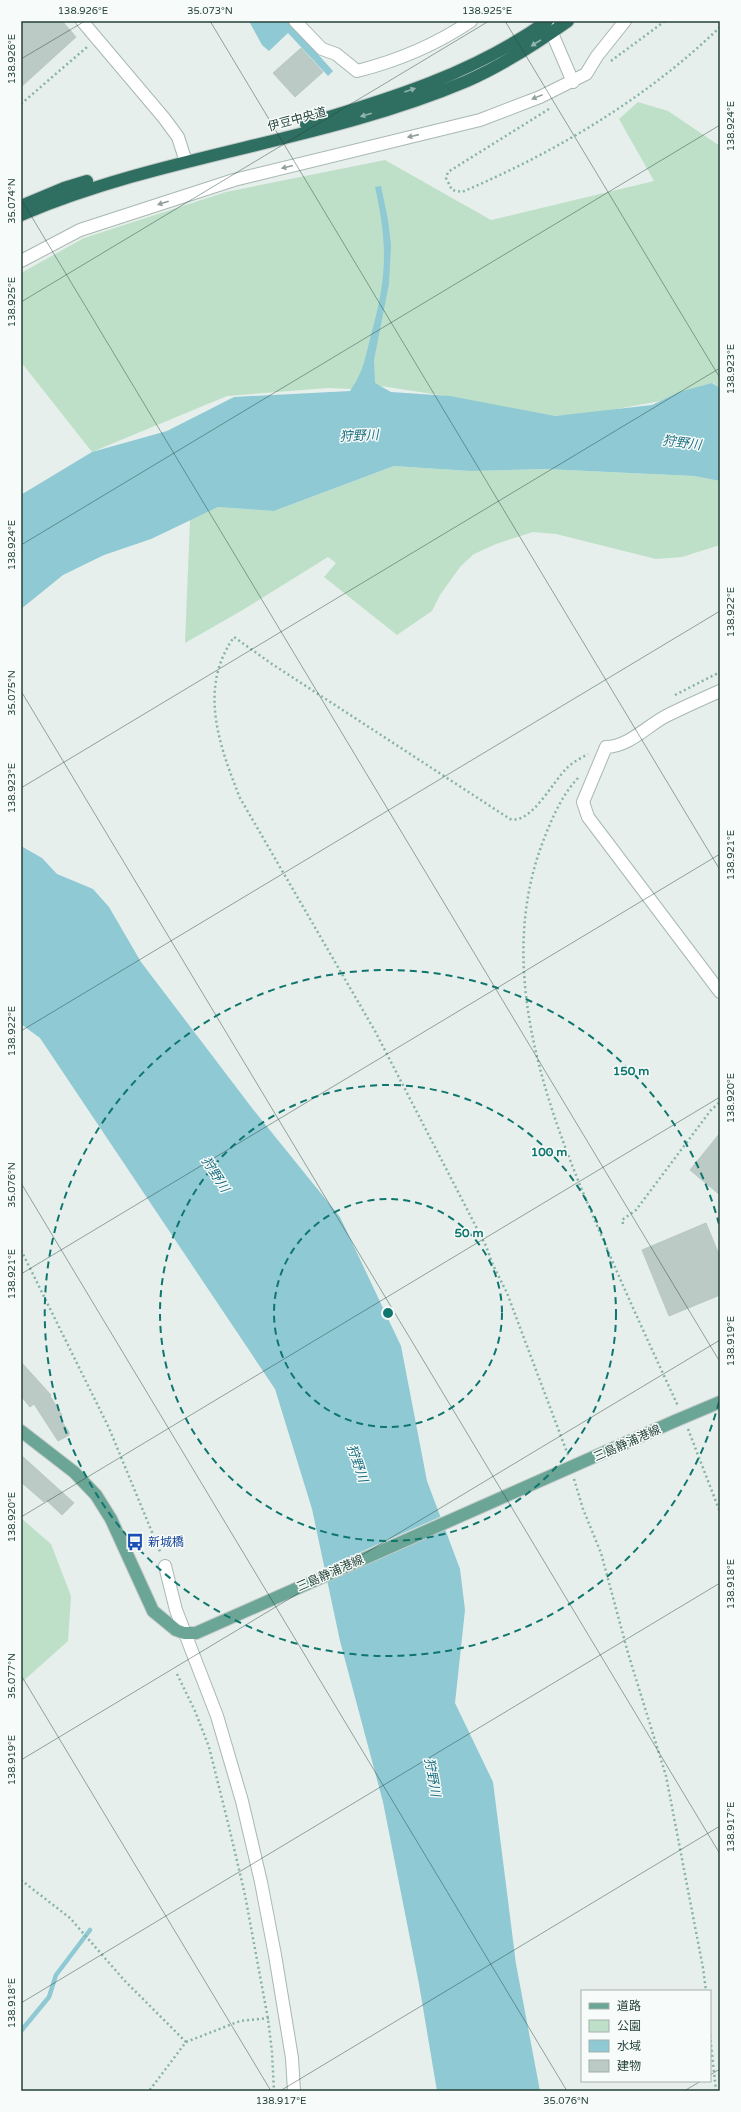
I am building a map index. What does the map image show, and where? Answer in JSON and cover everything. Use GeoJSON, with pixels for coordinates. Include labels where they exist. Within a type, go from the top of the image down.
{"type":"FeatureCollection","features":[{"type":"Feature","properties":{"kind":"highway","name":"伊豆中央道"},"geometry":{"type":"LineString","coordinates":[[21,215],[82,190],[415,89],[460,71],[498,52],[527,35],[546,21]]}},
{"type":"Feature","properties":{"kind":"highway","name":"伊豆中央道"},"geometry":{"type":"LineString","coordinates":[[21,206],[64,188],[185,158],[310,131],[426,96],[467,80],[492,68],[552,33],[568,21]]}},
{"type":"Feature","properties":{"kind":"main road","name":"三島静浦港線"},"geometry":{"type":"LineString","coordinates":[[190,1633],[720,1402]]}},
{"type":"Feature","properties":{"kind":"main road"},"geometry":{"type":"LineString","coordinates":[[21,1431],[74,1472],[96,1495],[111,1519],[153,1611],[171,1628],[190,1633]]}},
{"type":"Feature","properties":{"kind":"street"},"geometry":{"type":"LineString","coordinates":[[82,21],[164,118],[178,137],[185,158]]}},
{"type":"Feature","properties":{"kind":"street"},"geometry":{"type":"LineString","coordinates":[[296,21],[322,49],[336,54],[357,71],[414,51],[448,35],[472,21]]}},
{"type":"Feature","properties":{"kind":"street"},"geometry":{"type":"LineString","coordinates":[[546,21],[573,82]]}},
{"type":"Feature","properties":{"kind":"street"},"geometry":{"type":"LineString","coordinates":[[21,261],[87,227],[234,180],[480,120],[573,82],[586,74],[597,56],[625,21]]}},
{"type":"Feature","properties":{"kind":"street"},"geometry":{"type":"LineString","coordinates":[[720,691],[665,717],[633,737],[613,747],[606,747],[583,802],[588,817],[720,992]]}},
{"type":"Feature","properties":{"kind":"street"},"geometry":{"type":"LineString","coordinates":[[165,1566],[190,1633],[217,1716],[242,1801],[262,1882],[292,2058],[294,2091]]}},
{"type":"Feature","properties":{"kind":"path"},"geometry":{"type":"LineString","coordinates":[[609,63],[665,21]]}},
{"type":"Feature","properties":{"kind":"path"},"geometry":{"type":"LineString","coordinates":[[552,107],[448,172],[446,178],[448,185],[452,190],[462,192],[518,167],[569,139],[659,79],[701,45],[720,27]]}},
{"type":"Feature","properties":{"kind":"path"},"geometry":{"type":"LineString","coordinates":[[21,104],[97,38]]}},
{"type":"Feature","properties":{"kind":"path"},"geometry":{"type":"LineString","coordinates":[[568,1457],[510,1301],[486,1246],[375,1031],[240,798],[220,740],[215,712],[214,681],[225,650],[234,637],[272,664],[510,819],[516,821],[526,817],[568,768],[592,751],[606,747]]}},
{"type":"Feature","properties":{"kind":"path"},"geometry":{"type":"LineString","coordinates":[[668,698],[720,672]]}},
{"type":"Feature","properties":{"kind":"path"},"geometry":{"type":"LineString","coordinates":[[582,772],[564,797],[551,822],[530,879],[524,941],[524,977],[528,1014],[540,1071],[574,1172],[646,1339],[680,1410]]}},
{"type":"Feature","properties":{"kind":"path"},"geometry":{"type":"LineString","coordinates":[[623,1224],[622,1220],[636,1210],[711,1110],[720,1102]]}},
{"type":"Feature","properties":{"kind":"path"},"geometry":{"type":"LineString","coordinates":[[21,1250],[109,1428],[165,1566]]}},
{"type":"Feature","properties":{"kind":"path"},"geometry":{"type":"LineString","coordinates":[[687,1425],[720,1512]]}},
{"type":"Feature","properties":{"kind":"path"},"geometry":{"type":"LineString","coordinates":[[572,1472],[583,1509],[601,1553],[628,1653],[666,1776],[703,1968],[706,1990]]}},
{"type":"Feature","properties":{"kind":"path"},"geometry":{"type":"LineString","coordinates":[[177,1674],[195,1711],[209,1747],[245,1895],[268,2018],[272,2052],[274,2091]]}},
{"type":"Feature","properties":{"kind":"path"},"geometry":{"type":"LineString","coordinates":[[21,1880],[70,1918],[124,1980],[186,2042]]}},
{"type":"Feature","properties":{"kind":"path"},"geometry":{"type":"LineString","coordinates":[[149,2091],[186,2042],[240,2021],[285,2017]]}},
{"type":"Feature","properties":{"kind":"path"},"geometry":{"type":"LineString","coordinates":[[711,2044],[716,2091]]}},
{"type":"Feature","properties":{"kind":"green space"},"geometry":{"type":"Polygon","coordinates":[[[638,102],[668,111],[720,146],[720,390],[714,383],[660,401],[595,413],[552,416],[446,396],[374,385],[351,389],[328,388],[227,396],[92,452],[21,362],[21,273],[84,238],[226,192],[385,160],[491,220],[654,181],[619,119],[638,102]]]}},
{"type":"Feature","properties":{"kind":"green space"},"geometry":{"type":"Polygon","coordinates":[[[394,466],[470,471],[545,469],[694,476],[720,481],[720,545],[682,557],[656,559],[556,534],[533,532],[496,544],[474,554],[460,567],[440,595],[432,611],[397,635],[324,577],[336,563],[328,557],[241,611],[185,643],[190,520],[218,507],[274,511],[394,466]]]}},
{"type":"Feature","properties":{"kind":"green space"},"geometry":{"type":"Polygon","coordinates":[[[21,1518],[51,1544],[71,1596],[68,1641],[21,1683],[21,1518]]]}},
{"type":"Feature","properties":{"kind":"water"},"geometry":{"type":"Polygon","coordinates":[[[249,21],[288,21],[333,71],[328,76],[288,33],[269,51],[262,45],[249,21]]]}},
{"type":"Feature","properties":{"kind":"water","name":"狩野川"},"geometry":{"type":"Polygon","coordinates":[[[381,186],[388,220],[391,245],[389,284],[374,360],[375,383],[391,392],[450,396],[555,416],[652,405],[679,392],[712,383],[720,388],[720,481],[694,476],[545,469],[470,471],[394,466],[274,511],[218,507],[151,539],[104,555],[63,575],[21,609],[21,495],[24,493],[92,452],[167,431],[234,397],[350,391],[355,384],[364,364],[383,278],[384,244],[375,187],[381,186]]]}},
{"type":"Feature","properties":{"kind":"water","name":"狩野川"},"geometry":{"type":"Polygon","coordinates":[[[21,846],[42,858],[57,874],[93,889],[109,907],[141,962],[252,1108],[340,1217],[401,1346],[427,1481],[460,1569],[465,1610],[455,1703],[493,1782],[516,1964],[540,2091],[437,2091],[419,1984],[383,1802],[340,1641],[312,1509],[275,1389],[40,1038],[21,1024],[21,846]]]}},
{"type":"Feature","properties":{"kind":"pier"},"geometry":{"type":"Polygon","coordinates":[[[442,1516],[447,1529],[325,1583],[322,1569],[442,1516]]]}},
{"type":"Feature","properties":{"kind":"building"},"geometry":{"type":"Polygon","coordinates":[[[21,21],[62,21],[76,37],[21,87],[21,21]]]}},
{"type":"Feature","properties":{"kind":"building"},"geometry":{"type":"Polygon","coordinates":[[[301,48],[323,72],[295,97],[273,73],[301,48]]]}},
{"type":"Feature","properties":{"kind":"building"},"geometry":{"type":"Polygon","coordinates":[[[720,1133],[720,1195],[690,1170],[720,1133]]]}},
{"type":"Feature","properties":{"kind":"building"},"geometry":{"type":"Polygon","coordinates":[[[706,1223],[720,1257],[720,1295],[669,1316],[642,1250],[706,1223]]]}},
{"type":"Feature","properties":{"kind":"building"},"geometry":{"type":"Polygon","coordinates":[[[21,1362],[51,1395],[50,1396],[62,1415],[59,1417],[69,1432],[69,1435],[58,1441],[34,1404],[30,1407],[21,1396],[21,1362]]]}},
{"type":"Feature","properties":{"kind":"building"},"geometry":{"type":"Polygon","coordinates":[[[21,1455],[74,1503],[62,1515],[46,1500],[44,1502],[21,1482],[21,1455]]]}},
{"type":"Feature","properties":{"kind":"waterway"},"geometry":{"type":"LineString","coordinates":[[21,2031],[49,1997],[56,1975],[90,1930]]}},
{"type":"Feature","properties":{"kind":"place","name":"新城橋"},"geometry":{"type":"Point","coordinates":[135,1542]}}]}
